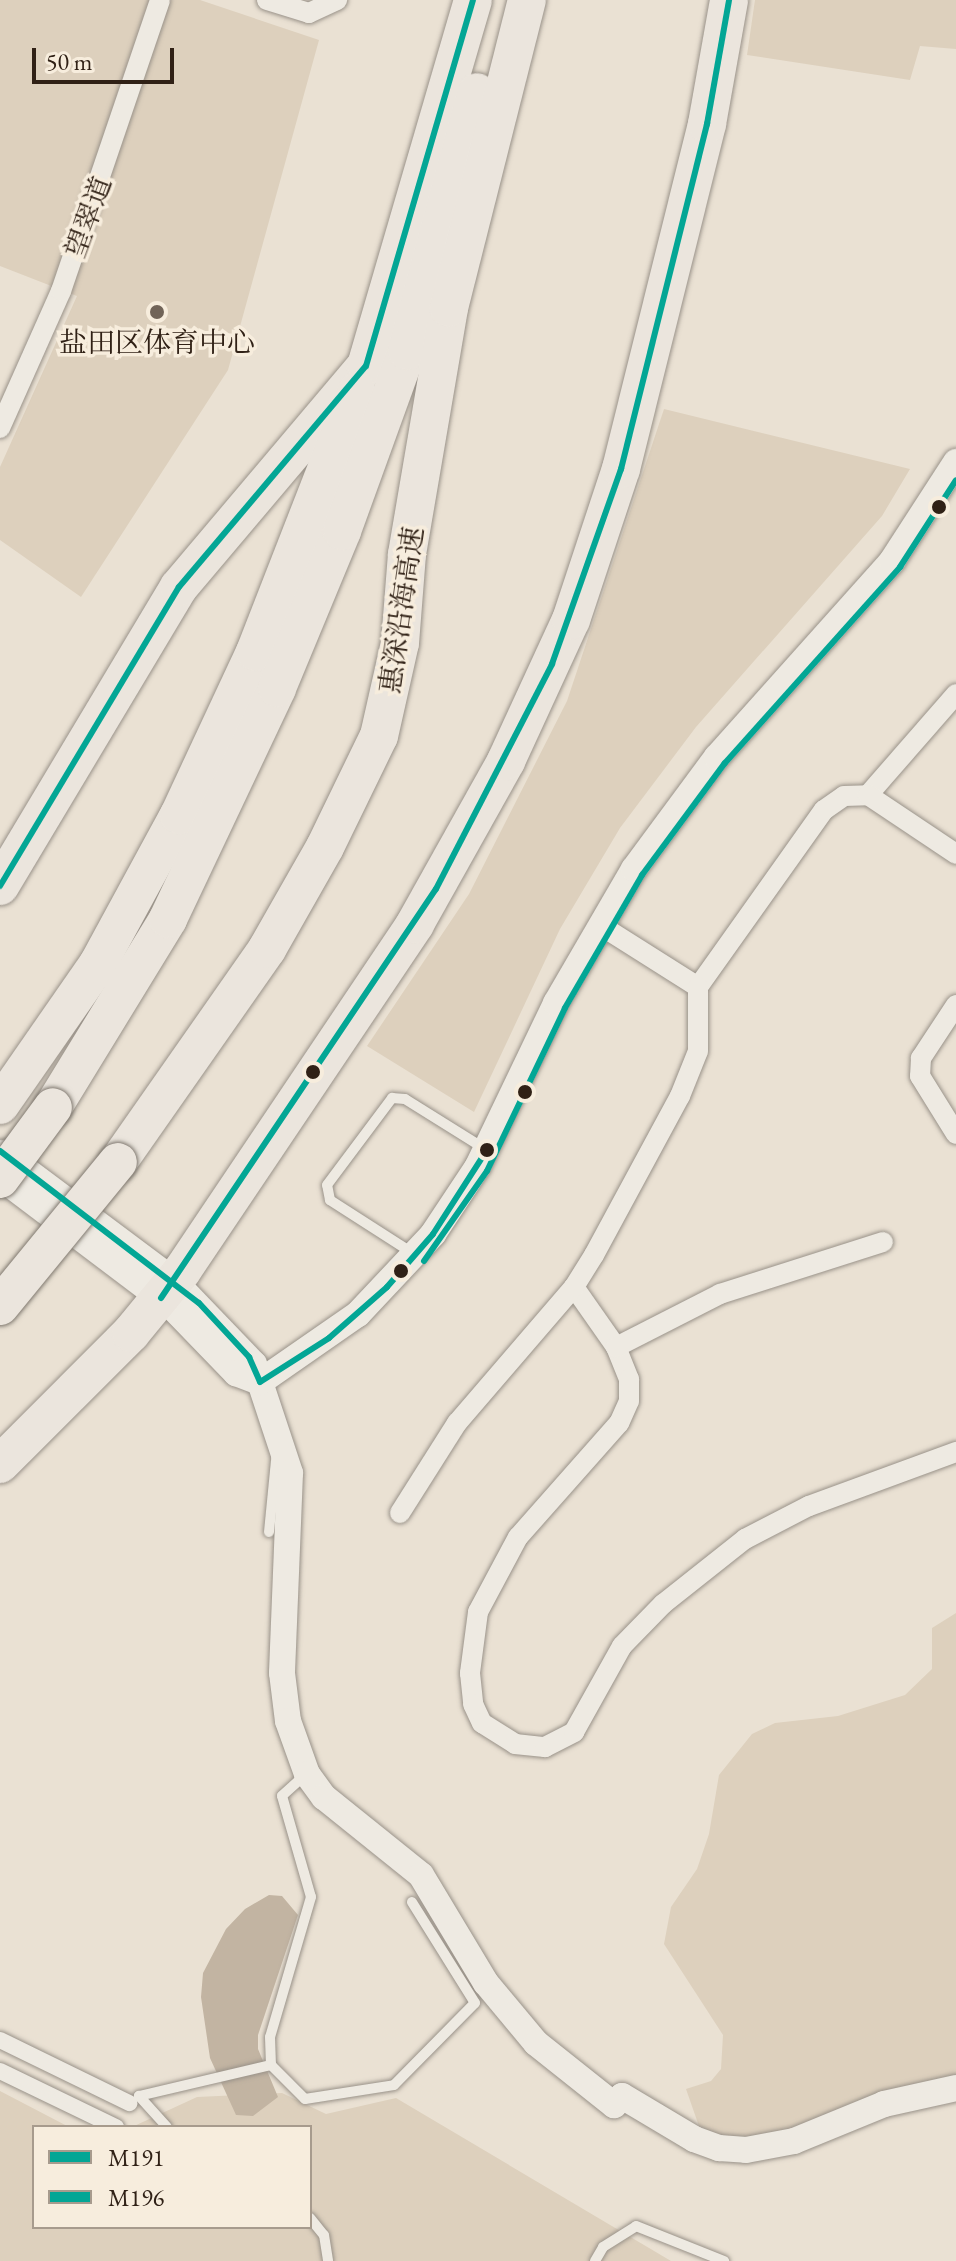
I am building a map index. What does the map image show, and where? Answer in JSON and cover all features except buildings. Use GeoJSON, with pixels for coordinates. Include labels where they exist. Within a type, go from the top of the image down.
{"type":"FeatureCollection","features":[{"type":"Feature","properties":{"kind":"highway"},"geometry":{"type":"LineString","coordinates":[[9,1092],[98,964],[205,762],[282,589],[366,366],[473,0]]}},
{"type":"Feature","properties":{"kind":"highway"},"geometry":{"type":"LineString","coordinates":[[0,1178],[53,1107],[113,1016],[202,852],[342,531],[407,351],[500,0]]}},
{"type":"Feature","properties":{"kind":"highway","name":"惠深沿海高速"},"geometry":{"type":"LineString","coordinates":[[0,1306],[118,1162],[267,949],[325,847],[379,736],[400,643],[407,554],[449,308],[527,0]]}},
{"type":"Feature","properties":{"kind":"highway"},"geometry":{"type":"LineString","coordinates":[[0,1464],[167,1290],[436,889],[506,761],[561,642],[621,469],[707,124],[729,0]]}},
{"type":"Feature","properties":{"kind":"highway"},"geometry":{"type":"LineString","coordinates":[[0,886],[179,587],[366,366]]}},
{"type":"Feature","properties":{"kind":"street","name":"望翠道"},"geometry":{"type":"LineString","coordinates":[[0,428],[61,291],[160,0]]}},
{"type":"Feature","properties":{"kind":"street"},"geometry":{"type":"LineString","coordinates":[[267,0],[309,13],[337,0]]}},
{"type":"Feature","properties":{"kind":"street"},"geometry":{"type":"LineString","coordinates":[[260,1382],[344,1326],[416,1255],[487,1150],[556,1003],[600,925],[699,779],[880,576],[956,462]]}},
{"type":"Feature","properties":{"kind":"street"},"geometry":{"type":"LineString","coordinates":[[868,795],[956,694]]}},
{"type":"Feature","properties":{"kind":"street"},"geometry":{"type":"LineString","coordinates":[[400,1513],[457,1423],[574,1287],[680,1096],[698,1051],[698,987],[824,810],[844,796],[868,795],[956,854]]}},
{"type":"Feature","properties":{"kind":"street"},"geometry":{"type":"LineString","coordinates":[[600,925],[698,987]]}},
{"type":"Feature","properties":{"kind":"street"},"geometry":{"type":"LineString","coordinates":[[956,1005],[921,1058],[920,1076],[956,1134]]}},
{"type":"Feature","properties":{"kind":"street"},"geometry":{"type":"LineString","coordinates":[[0,1151],[167,1290],[236,1373],[260,1382],[282,1442],[291,1505],[282,1673],[288,1721],[307,1774],[324,1797],[421,1875],[479,1973],[524,2031],[564,2069],[614,2105],[622,2096],[694,2139],[746,2150],[794,2141],[884,2104],[956,2088]]}},
{"type":"Feature","properties":{"kind":"street"},"geometry":{"type":"LineString","coordinates":[[0,1178],[167,1290]]}},
{"type":"Feature","properties":{"kind":"street"},"geometry":{"type":"LineString","coordinates":[[616,1347],[720,1294],[883,1242]]}},
{"type":"Feature","properties":{"kind":"street"},"geometry":{"type":"LineString","coordinates":[[574,1287],[616,1347],[629,1379],[629,1401],[619,1423],[518,1537],[478,1612],[470,1673],[473,1704],[482,1723],[515,1744],[545,1747],[574,1732],[622,1646],[663,1604],[745,1539],[809,1506],[956,1452]]}},
{"type":"Feature","properties":{"kind":"street"},"geometry":{"type":"LineString","coordinates":[[0,2040],[129,2103]]}},
{"type":"Feature","properties":{"kind":"street"},"geometry":{"type":"LineString","coordinates":[[0,2071],[112,2125]]}},
{"type":"Feature","properties":{"kind":"lane"},"geometry":{"type":"LineString","coordinates":[[416,1255],[330,1200],[327,1185],[392,1098],[405,1099],[487,1150]]}},
{"type":"Feature","properties":{"kind":"lane"},"geometry":{"type":"LineString","coordinates":[[269,1532],[272,1462],[282,1442]]}},
{"type":"Feature","properties":{"kind":"lane"},"geometry":{"type":"LineString","coordinates":[[307,1774],[282,1796],[311,1897],[270,2037],[271,2065],[305,2099],[394,2085],[475,2003],[412,1902]]}},
{"type":"Feature","properties":{"kind":"lane"},"geometry":{"type":"LineString","coordinates":[[165,2125],[139,2096],[271,2065]]}},
{"type":"Feature","properties":{"kind":"lane"},"geometry":{"type":"LineString","coordinates":[[312,2220],[324,2235],[328,2261]]}},
{"type":"Feature","properties":{"kind":"lane"},"geometry":{"type":"LineString","coordinates":[[595,2261],[603,2247],[636,2226],[724,2261]]}},
{"type":"Feature","properties":{"kind":"shaded area","name":"盐田区体育中心"},"geometry":{"type":"Polygon","coordinates":[[[0,0],[200,0],[319,40],[228,370],[81,597],[0,540],[0,467],[77,296],[0,266],[0,0]]]}},
{"type":"Feature","properties":{"kind":"shaded area"},"geometry":{"type":"Polygon","coordinates":[[[755,0],[956,0],[956,49],[920,46],[910,80],[747,55],[755,0]]]}},
{"type":"Feature","properties":{"kind":"shaded area"},"geometry":{"type":"Polygon","coordinates":[[[664,409],[910,469],[882,516],[696,727],[620,828],[560,929],[474,1112],[367,1046],[469,894],[567,701],[664,409]]]}},
{"type":"Feature","properties":{"kind":"shaded area"},"geometry":{"type":"Polygon","coordinates":[[[956,1613],[956,2079],[782,2132],[739,2138],[701,2132],[686,2089],[711,2081],[721,2069],[723,2035],[664,1944],[671,1907],[697,1869],[709,1834],[719,1775],[752,1734],[775,1723],[838,1716],[905,1695],[932,1669],[932,1628],[956,1613]]]}},
{"type":"Feature","properties":{"kind":"shaded area"},"geometry":{"type":"Polygon","coordinates":[[[269,1895],[282,1896],[298,1915],[258,2035],[258,2049],[278,2097],[253,2116],[236,2115],[210,2058],[201,1997],[203,1973],[226,1929],[245,1909],[269,1895]]]}},
{"type":"Feature","properties":{"kind":"shaded area"},"geometry":{"type":"Polygon","coordinates":[[[0,2091],[65,2125],[32,2125],[32,2229],[312,2229],[312,2125],[136,2125],[197,2097],[282,2093],[326,2114],[396,2098],[671,2261],[0,2261],[0,2091]]]}},
{"type":"Feature","properties":{"kind":"transit line","name":"M191"},"geometry":{"type":"LineString","coordinates":[[0,886],[179,587],[366,366],[473,0]]}},
{"type":"Feature","properties":{"kind":"transit line","name":"M191"},"geometry":{"type":"LineString","coordinates":[[161,1298],[436,889],[552,664],[621,469],[707,124],[729,0]]}},
{"type":"Feature","properties":{"kind":"transit line","name":"M196"},"geometry":{"type":"LineString","coordinates":[[424,1261],[487,1171],[565,1008],[642,875],[725,763],[900,567],[956,480]]}},
{"type":"Feature","properties":{"kind":"transit line","name":"M191"},"geometry":{"type":"LineString","coordinates":[[260,1382],[329,1338],[387,1287],[433,1234],[487,1150]]}},
{"type":"Feature","properties":{"kind":"transit line","name":"M191"},"geometry":{"type":"LineString","coordinates":[[0,1151],[199,1303],[249,1357],[260,1382]]}},
{"type":"Feature","properties":{"kind":"place","name":"盐田区体育中心"},"geometry":{"type":"Point","coordinates":[157,312]}}]}
